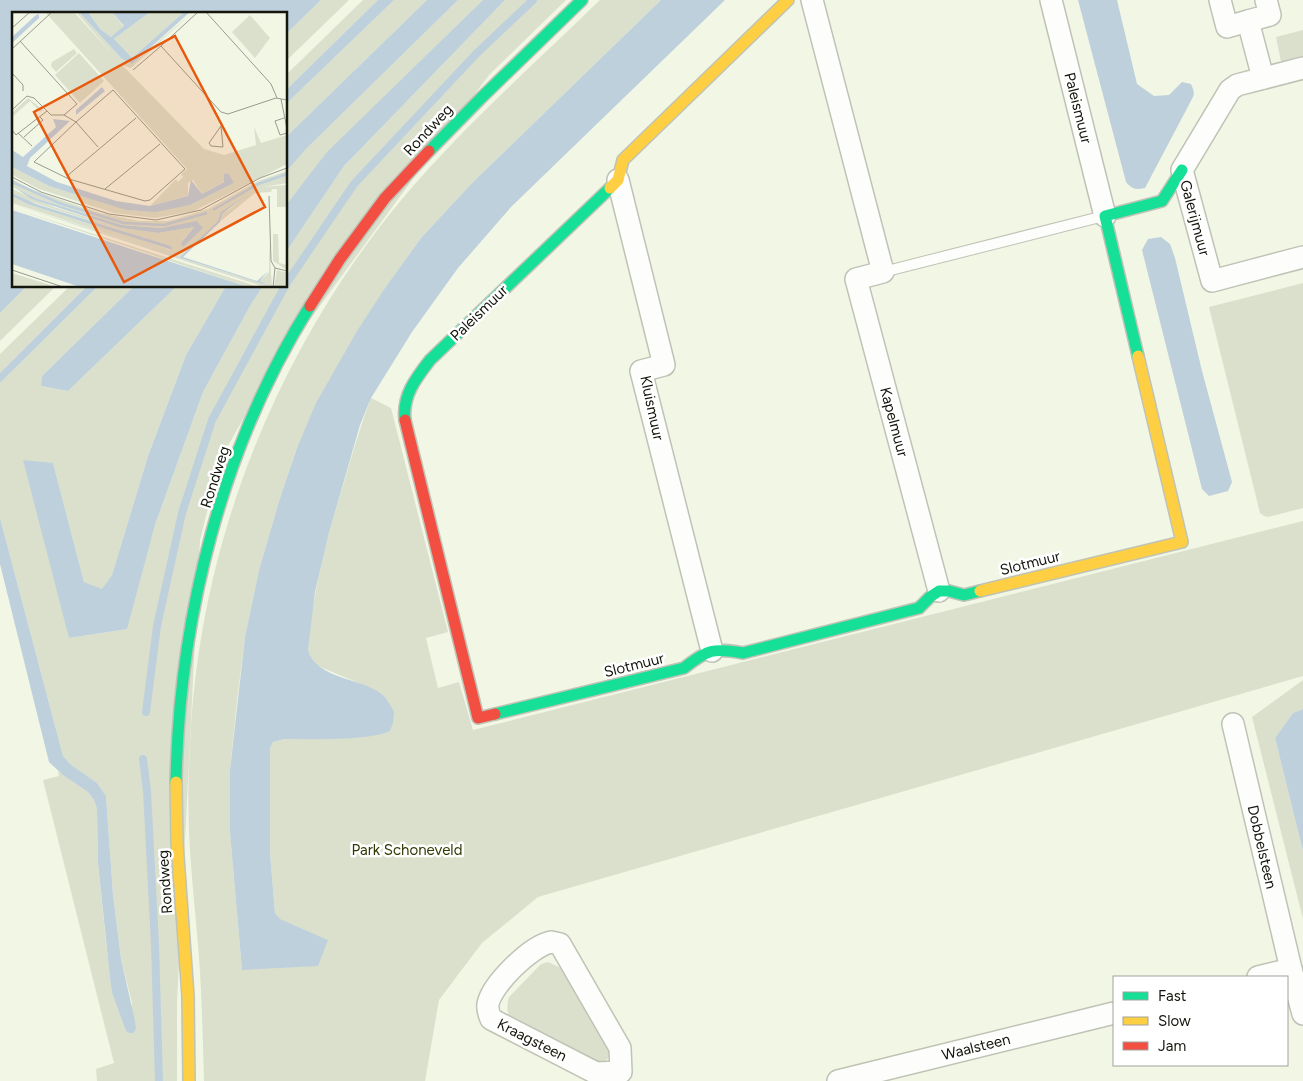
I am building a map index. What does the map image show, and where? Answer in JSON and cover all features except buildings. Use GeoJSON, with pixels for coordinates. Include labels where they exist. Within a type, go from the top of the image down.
{"type":"FeatureCollection","features":[{"type":"Feature","properties":{"kind":"street","name":"Rondweg"},"geometry":{"type":"LineString","coordinates":[[189,1081],[188,987],[176,830],[176,759],[181,684],[191,619],[206,556],[231,470],[266,387],[308,307],[345,251],[385,198],[453,124],[582,0]]}},
{"type":"Feature","properties":{"kind":"street","name":"Paleismuur"},"geometry":{"type":"LineString","coordinates":[[478,718],[405,424],[404,404],[414,382],[430,360],[618,180],[624,160],[788,0]]}},
{"type":"Feature","properties":{"kind":"street"},"geometry":{"type":"LineString","coordinates":[[812,0],[883,272]]}},
{"type":"Feature","properties":{"kind":"street","name":"Paleismuur"},"geometry":{"type":"LineString","coordinates":[[1051,0],[1105,216]]}},
{"type":"Feature","properties":{"kind":"street"},"geometry":{"type":"LineString","coordinates":[[1220,0],[1227,27],[1270,15],[1266,0]]}},
{"type":"Feature","properties":{"kind":"street"},"geometry":{"type":"LineString","coordinates":[[1248,21],[1263,78]]}},
{"type":"Feature","properties":{"kind":"street","name":"Galerijmuur"},"geometry":{"type":"LineString","coordinates":[[1303,68],[1237,85],[1230,90],[1182,170],[1212,282],[1303,257]]}},
{"type":"Feature","properties":{"kind":"street"},"geometry":{"type":"LineString","coordinates":[[1105,216],[1162,201],[1182,170]]}},
{"type":"Feature","properties":{"kind":"street","name":"Kluismuur"},"geometry":{"type":"LineString","coordinates":[[618,180],[664,365],[641,371],[712,651]]}},
{"type":"Feature","properties":{"kind":"street","name":"Slotmuur"},"geometry":{"type":"LineString","coordinates":[[940,592],[946,590],[964,595],[1182,542],[1105,216]]}},
{"type":"Feature","properties":{"kind":"street","name":"Kapelmuur"},"geometry":{"type":"LineString","coordinates":[[883,272],[856,280],[940,592]]}},
{"type":"Feature","properties":{"kind":"street"},"geometry":{"type":"LineString","coordinates":[[712,651],[720,648],[743,653],[919,608],[932,593],[940,592]]}},
{"type":"Feature","properties":{"kind":"street","name":"Slotmuur"},"geometry":{"type":"LineString","coordinates":[[478,718],[684,668],[703,653],[712,651]]}},
{"type":"Feature","properties":{"kind":"street","name":"Dobbelsteen"},"geometry":{"type":"LineString","coordinates":[[1232,724],[1291,969]]}},
{"type":"Feature","properties":{"kind":"street","name":"Kraagsteen"},"geometry":{"type":"LineString","coordinates":[[551,942],[560,944],[620,1048],[626,1077],[596,1074],[491,1020],[488,1010],[493,993],[511,969],[535,948],[551,942]]}},
{"type":"Feature","properties":{"kind":"street"},"geometry":{"type":"LineString","coordinates":[[1262,976],[1291,969],[1303,1014]]}},
{"type":"Feature","properties":{"kind":"street","name":"Waalsteen"},"geometry":{"type":"LineString","coordinates":[[838,1081],[1113,1013]]}},
{"type":"Feature","properties":{"kind":"lane","name":"Kapelmuur"},"geometry":{"type":"LineString","coordinates":[[883,272],[1105,216]]}},
{"type":"Feature","properties":{"kind":"green space"},"geometry":{"type":"Polygon","coordinates":[[[321,0],[349,0],[288,59],[288,32],[321,0]]]}},
{"type":"Feature","properties":{"kind":"green space"},"geometry":{"type":"Polygon","coordinates":[[[363,0],[378,0],[288,88],[288,73],[363,0]]]}},
{"type":"Feature","properties":{"kind":"green space"},"geometry":{"type":"Polygon","coordinates":[[[394,0],[427,0],[288,135],[288,102],[394,0]]]}},
{"type":"Feature","properties":{"kind":"green space"},"geometry":{"type":"Polygon","coordinates":[[[458,0],[483,0],[328,152],[288,202],[288,170],[306,149],[458,0]]]}},
{"type":"Feature","properties":{"kind":"green space"},"geometry":{"type":"Polygon","coordinates":[[[505,0],[566,0],[489,75],[264,382],[220,460],[200,540],[177,1002],[177,1081],[97,1081],[96,1069],[114,1063],[43,780],[59,776],[58,771],[88,792],[94,800],[97,809],[98,863],[112,993],[126,1030],[132,1003],[121,959],[113,895],[106,796],[97,783],[70,764],[63,756],[0,518],[0,383],[96,288],[132,288],[42,376],[41,386],[68,391],[175,288],[225,288],[186,355],[148,456],[112,575],[102,590],[84,582],[53,463],[69,638],[126,629],[155,525],[203,392],[262,288],[288,288],[288,249],[344,166],[505,0]]]}},
{"type":"Feature","properties":{"kind":"green space","name":"Park Schoneveld"},"geometry":{"type":"Polygon","coordinates":[[[600,0],[661,0],[472,183],[421,238],[387,285],[297,448],[259,570],[245,637],[237,701],[230,770],[230,833],[242,970],[328,940],[279,919],[275,913],[270,853],[270,748],[273,742],[285,739],[363,737],[386,733],[383,695],[318,666],[308,650],[316,589],[325,548],[352,454],[371,398],[391,408],[448,632],[426,638],[438,688],[459,682],[473,730],[1303,521],[1303,676],[538,897],[482,943],[439,1000],[425,1081],[204,1081],[200,971],[189,832],[190,746],[196,672],[209,598],[227,526],[251,455],[281,387],[316,321],[357,258],[402,199],[473,122],[600,0]]]}},
{"type":"Feature","properties":{"kind":"green space"},"geometry":{"type":"Polygon","coordinates":[[[1303,30],[1303,57],[1281,62],[1276,37],[1303,30]]]}},
{"type":"Feature","properties":{"kind":"green space"},"geometry":{"type":"Polygon","coordinates":[[[1303,283],[1303,508],[1268,517],[1260,513],[1209,307],[1303,283]]]}},
{"type":"Feature","properties":{"kind":"green space"},"geometry":{"type":"Polygon","coordinates":[[[25,288],[54,288],[0,341],[0,313],[25,288]]]}},
{"type":"Feature","properties":{"kind":"green space"},"geometry":{"type":"Polygon","coordinates":[[[68,288],[85,288],[0,373],[0,354],[68,288]]]}},
{"type":"Feature","properties":{"kind":"green space"},"geometry":{"type":"Polygon","coordinates":[[[1303,680],[1303,709],[1293,713],[1275,738],[1303,851],[1303,919],[1252,717],[1303,680]]]}},
{"type":"Feature","properties":{"kind":"green space"},"geometry":{"type":"Polygon","coordinates":[[[548,962],[565,970],[612,1051],[610,1057],[601,1064],[513,1022],[509,1016],[507,1008],[509,997],[541,964],[548,962]]]}},
{"type":"Feature","properties":{"kind":"water"},"geometry":{"type":"Polygon","coordinates":[[[0,0],[321,0],[288,32],[288,12],[12,12],[12,288],[25,288],[0,313],[0,0]]]}},
{"type":"Feature","properties":{"kind":"water"},"geometry":{"type":"Polygon","coordinates":[[[378,0],[394,0],[288,102],[288,88],[378,0]]]}},
{"type":"Feature","properties":{"kind":"water"},"geometry":{"type":"Polygon","coordinates":[[[427,0],[458,0],[306,149],[288,170],[288,135],[427,0]]]}},
{"type":"Feature","properties":{"kind":"water"},"geometry":{"type":"Polygon","coordinates":[[[483,0],[505,0],[344,166],[288,249],[288,202],[327,152],[483,0]]]}},
{"type":"Feature","properties":{"kind":"water"},"geometry":{"type":"Polygon","coordinates":[[[661,0],[725,0],[511,207],[458,268],[412,332],[371,398],[360,425],[329,533],[315,592],[308,650],[313,660],[330,673],[374,689],[383,695],[394,712],[393,723],[390,731],[369,736],[339,739],[285,739],[273,742],[270,748],[270,853],[275,913],[280,919],[328,940],[318,966],[242,970],[230,833],[230,770],[245,637],[259,570],[280,498],[297,448],[316,403],[357,331],[421,238],[472,183],[661,0]]]}},
{"type":"Feature","properties":{"kind":"water"},"geometry":{"type":"Polygon","coordinates":[[[1078,0],[1117,0],[1137,84],[1154,96],[1169,95],[1182,82],[1191,84],[1193,89],[1193,97],[1145,188],[1134,188],[1126,182],[1078,0]]]}},
{"type":"Feature","properties":{"kind":"water"},"geometry":{"type":"Polygon","coordinates":[[[1161,237],[1170,244],[1175,258],[1202,371],[1232,482],[1228,491],[1209,496],[1202,489],[1142,250],[1148,239],[1161,237]]]}},
{"type":"Feature","properties":{"kind":"water"},"geometry":{"type":"Polygon","coordinates":[[[85,288],[96,288],[0,383],[0,373],[85,288]]]}},
{"type":"Feature","properties":{"kind":"water"},"geometry":{"type":"Polygon","coordinates":[[[132,288],[175,288],[68,391],[41,386],[42,376],[132,288]]]}},
{"type":"Feature","properties":{"kind":"water"},"geometry":{"type":"Polygon","coordinates":[[[225,288],[262,288],[203,392],[155,525],[127,629],[69,638],[23,460],[53,463],[84,582],[102,589],[112,575],[148,456],[186,355],[225,288]]]}},
{"type":"Feature","properties":{"kind":"water"},"geometry":{"type":"Polygon","coordinates":[[[0,518],[63,756],[70,764],[97,783],[106,796],[113,895],[121,959],[135,1021],[136,1029],[133,1033],[126,1031],[112,993],[98,863],[97,809],[94,800],[88,792],[63,775],[49,762],[0,564],[0,518]]]}},
{"type":"Feature","properties":{"kind":"water"},"geometry":{"type":"Polygon","coordinates":[[[1303,709],[1303,851],[1275,738],[1293,713],[1303,709]]]}},
{"type":"Feature","properties":{"kind":"waterway"},"geometry":{"type":"LineString","coordinates":[[288,281],[354,184],[476,54],[533,0]]}},
{"type":"Feature","properties":{"kind":"waterway"},"geometry":{"type":"LineString","coordinates":[[146,712],[157,626],[182,513],[212,420],[284,288]]}},
{"type":"Feature","properties":{"kind":"waterway"},"geometry":{"type":"LineString","coordinates":[[143,759],[147,791],[155,944],[159,1081]]}},
{"type":"Feature","properties":{"kind":"traffic: fast"},"geometry":{"type":"LineString","coordinates":[[429,151],[582,0]]}},
{"type":"Feature","properties":{"kind":"traffic: fast"},"geometry":{"type":"LineString","coordinates":[[1138,356],[1105,216],[1162,201],[1182,170]]}},
{"type":"Feature","properties":{"kind":"traffic: fast"},"geometry":{"type":"LineString","coordinates":[[405,420],[408,395],[415,381],[430,360],[610,188]]}},
{"type":"Feature","properties":{"kind":"traffic: fast"},"geometry":{"type":"LineString","coordinates":[[176,782],[179,720],[186,658],[197,596],[211,535],[230,475],[252,416],[279,360],[310,306]]}},
{"type":"Feature","properties":{"kind":"traffic: fast"},"geometry":{"type":"LineString","coordinates":[[495,714],[684,668],[711,651],[743,653],[919,608],[939,591],[949,591],[964,595],[980,591]]}},
{"type":"Feature","properties":{"kind":"traffic: slow"},"geometry":{"type":"LineString","coordinates":[[610,188],[618,180],[623,160],[788,0]]}},
{"type":"Feature","properties":{"kind":"traffic: slow"},"geometry":{"type":"LineString","coordinates":[[980,591],[1182,542],[1138,356]]}},
{"type":"Feature","properties":{"kind":"traffic: slow"},"geometry":{"type":"LineString","coordinates":[[176,782],[177,843],[188,996],[189,1081]]}},
{"type":"Feature","properties":{"kind":"traffic: jam"},"geometry":{"type":"LineString","coordinates":[[310,306],[340,259],[385,198],[429,151]]}},
{"type":"Feature","properties":{"kind":"traffic: jam"},"geometry":{"type":"LineString","coordinates":[[405,420],[478,718],[495,714]]}}]}
